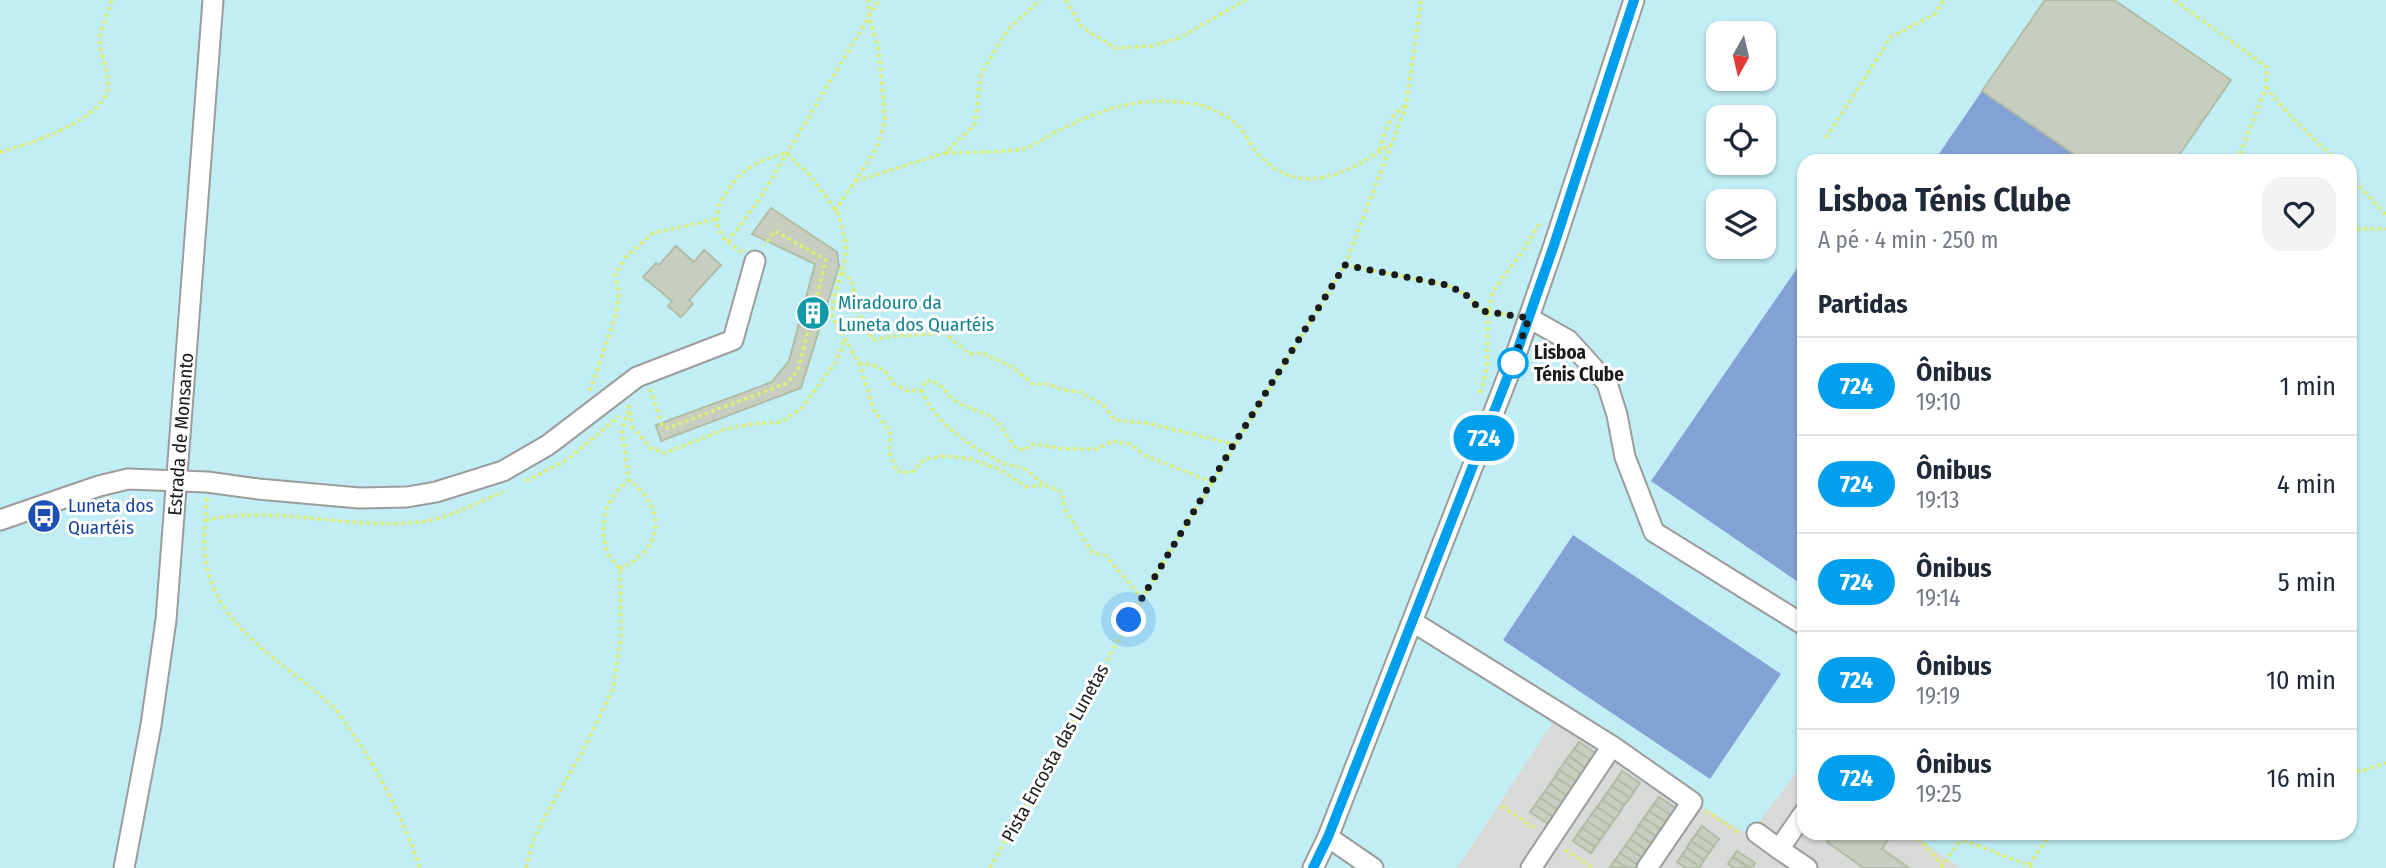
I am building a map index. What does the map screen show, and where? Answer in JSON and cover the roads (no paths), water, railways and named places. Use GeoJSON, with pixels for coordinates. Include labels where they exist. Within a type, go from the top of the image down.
{"type":"FeatureCollection","features":[{"type":"Feature","properties":{"kind":"street","name":"Estrada de Monsanto"},"geometry":{"type":"LineString","coordinates":[[124,868],[161,660],[213,0]]}},
{"type":"Feature","properties":{"kind":"street"},"geometry":{"type":"LineString","coordinates":[[1313,868],[1328,837],[1413,622],[1529,318],[1634,0]]}},
{"type":"Feature","properties":{"kind":"street"},"geometry":{"type":"LineString","coordinates":[[0,520],[88,489],[128,479],[175,480],[359,498],[407,497],[436,492],[503,471],[548,446],[623,386],[645,374],[733,340],[755,261]]}},
{"type":"Feature","properties":{"kind":"street"},"geometry":{"type":"LineString","coordinates":[[1529,318],[1568,341],[1607,383],[1617,415],[1625,457],[1654,532],[1797,621]]}},
{"type":"Feature","properties":{"kind":"street"},"geometry":{"type":"LineString","coordinates":[[1413,622],[1612,746],[1692,802],[1647,868]]}},
{"type":"Feature","properties":{"kind":"street"},"geometry":{"type":"LineString","coordinates":[[1531,868],[1612,746]]}},
{"type":"Feature","properties":{"kind":"street"},"geometry":{"type":"LineString","coordinates":[[1779,849],[1797,823]]}},
{"type":"Feature","properties":{"kind":"street"},"geometry":{"type":"LineString","coordinates":[[1757,833],[1807,868]]}},
{"type":"Feature","properties":{"kind":"street"},"geometry":{"type":"LineString","coordinates":[[1328,837],[1373,868]]}},
{"type":"Feature","properties":{"kind":"place","name":"Miradouro da Luneta dos Quartéis"},"geometry":{"type":"Point","coordinates":[813,313]}},
{"type":"Feature","properties":{"kind":"place","name":"Lisboa Ténis Clube"},"geometry":{"type":"Point","coordinates":[1513,363]}},
{"type":"Feature","properties":{"kind":"place","name":"Luneta dos Quartéis"},"geometry":{"type":"Point","coordinates":[44,516]}}]}
